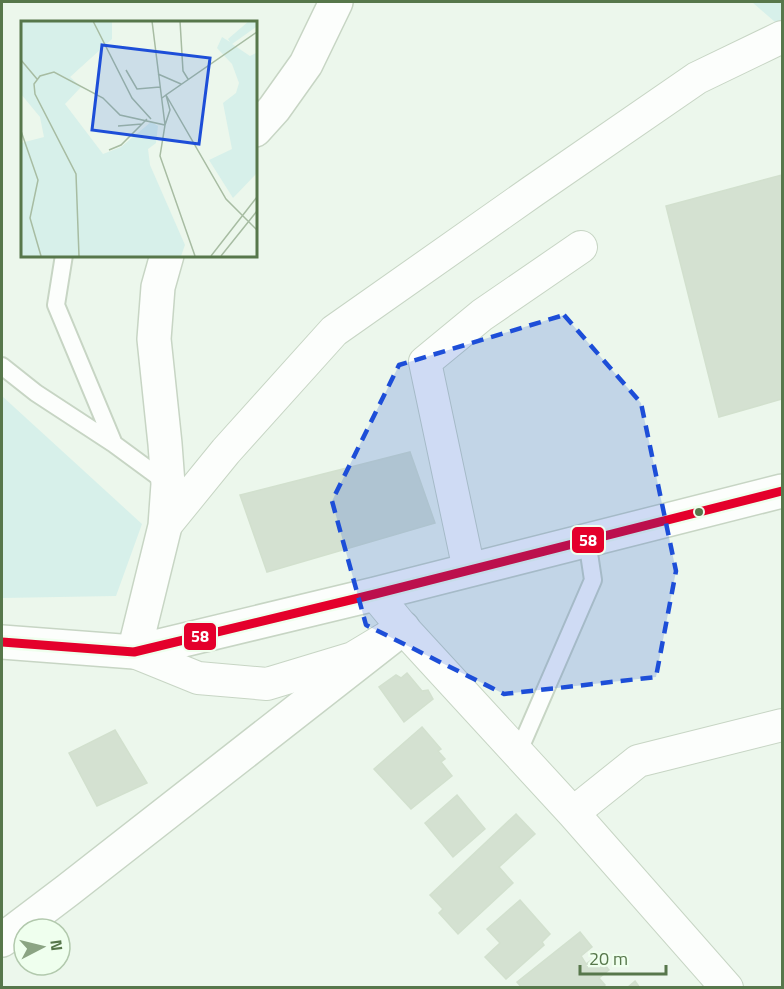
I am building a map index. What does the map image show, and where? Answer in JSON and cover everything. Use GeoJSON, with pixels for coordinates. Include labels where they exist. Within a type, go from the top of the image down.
{"type":"FeatureCollection","features":[{"type":"Feature","properties":{"kind":"street"},"geometry":{"type":"LineString","coordinates":[[256,129],[274,109],[306,64],[336,2]]}},
{"type":"Feature","properties":{"kind":"street"},"geometry":{"type":"LineString","coordinates":[[165,526],[226,451],[334,331],[533,190],[697,78],[783,38]]}},
{"type":"Feature","properties":{"kind":"street"},"geometry":{"type":"LineString","coordinates":[[469,570],[425,362],[482,315],[581,247]]}},
{"type":"Feature","properties":{"kind":"street"},"geometry":{"type":"LineString","coordinates":[[134,652],[165,526],[168,483],[154,339],[158,287],[167,256]]}},
{"type":"Feature","properties":{"kind":"street"},"geometry":{"type":"LineString","coordinates":[[134,652],[783,491]]}},
{"type":"Feature","properties":{"kind":"street"},"geometry":{"type":"LineString","coordinates":[[375,594],[403,628],[573,813],[727,987]]}},
{"type":"Feature","properties":{"kind":"street"},"geometry":{"type":"LineString","coordinates":[[2,642],[134,652],[198,678],[267,684],[353,658],[403,628]]}},
{"type":"Feature","properties":{"kind":"street"},"geometry":{"type":"LineString","coordinates":[[2,940],[403,628]]}},
{"type":"Feature","properties":{"kind":"street"},"geometry":{"type":"LineString","coordinates":[[573,813],[638,761],[783,725]]}},
{"type":"Feature","properties":{"kind":"lane"},"geometry":{"type":"LineString","coordinates":[[64,256],[56,305],[114,444]]}},
{"type":"Feature","properties":{"kind":"lane"},"geometry":{"type":"LineString","coordinates":[[2,366],[36,393],[114,444],[168,483]]}},
{"type":"Feature","properties":{"kind":"lane"},"geometry":{"type":"LineString","coordinates":[[518,753],[593,580],[587,540]]}},
{"type":"Feature","properties":{"kind":"highlighted area"},"geometry":{"type":"Polygon","coordinates":[[[564,315],[641,403],[676,571],[656,677],[504,694],[366,625],[332,501],[399,365],[564,315]]]}},
{"type":"Feature","properties":{"kind":"shaded area"},"geometry":{"type":"Polygon","coordinates":[[[752,2],[782,2],[782,28],[752,2]]]}},
{"type":"Feature","properties":{"kind":"shaded area"},"geometry":{"type":"Polygon","coordinates":[[[2,396],[142,524],[116,596],[2,598],[2,396]]]}},
{"type":"Feature","properties":{"kind":"building"},"geometry":{"type":"Polygon","coordinates":[[[782,175],[782,399],[719,417],[666,206],[782,175]]]}},
{"type":"Feature","properties":{"kind":"building"},"geometry":{"type":"Polygon","coordinates":[[[410,452],[435,523],[267,572],[240,495],[410,452]]]}},
{"type":"Feature","properties":{"kind":"building"},"geometry":{"type":"Polygon","coordinates":[[[407,673],[422,691],[428,690],[433,699],[404,722],[379,687],[396,675],[401,678],[407,673]]]}},
{"type":"Feature","properties":{"kind":"building"},"geometry":{"type":"Polygon","coordinates":[[[422,727],[441,749],[438,751],[445,759],[441,762],[452,776],[411,809],[374,769],[422,727]]]}},
{"type":"Feature","properties":{"kind":"building"},"geometry":{"type":"Polygon","coordinates":[[[115,730],[147,783],[97,806],[69,753],[115,730]]]}},
{"type":"Feature","properties":{"kind":"building"},"geometry":{"type":"Polygon","coordinates":[[[457,795],[485,829],[453,857],[425,823],[457,795]]]}},
{"type":"Feature","properties":{"kind":"building"},"geometry":{"type":"Polygon","coordinates":[[[516,814],[535,834],[499,867],[513,883],[458,934],[439,913],[443,909],[430,895],[516,814]]]}},
{"type":"Feature","properties":{"kind":"building"},"geometry":{"type":"Polygon","coordinates":[[[520,900],[550,934],[542,942],[544,945],[506,979],[485,957],[500,943],[487,929],[520,900]]]}},
{"type":"Feature","properties":{"kind":"building"},"geometry":{"type":"Polygon","coordinates":[[[580,932],[592,947],[581,956],[586,964],[597,956],[609,970],[599,978],[605,985],[602,988],[522,988],[517,982],[580,932]]]}},
{"type":"Feature","properties":{"kind":"building"},"geometry":{"type":"Polygon","coordinates":[[[635,981],[640,988],[627,988],[635,981]]]}},
{"type":"Feature","properties":{"kind":"transit line","name":"58"},"geometry":{"type":"LineString","coordinates":[[2,642],[134,652],[375,594],[782,491]]}}]}
